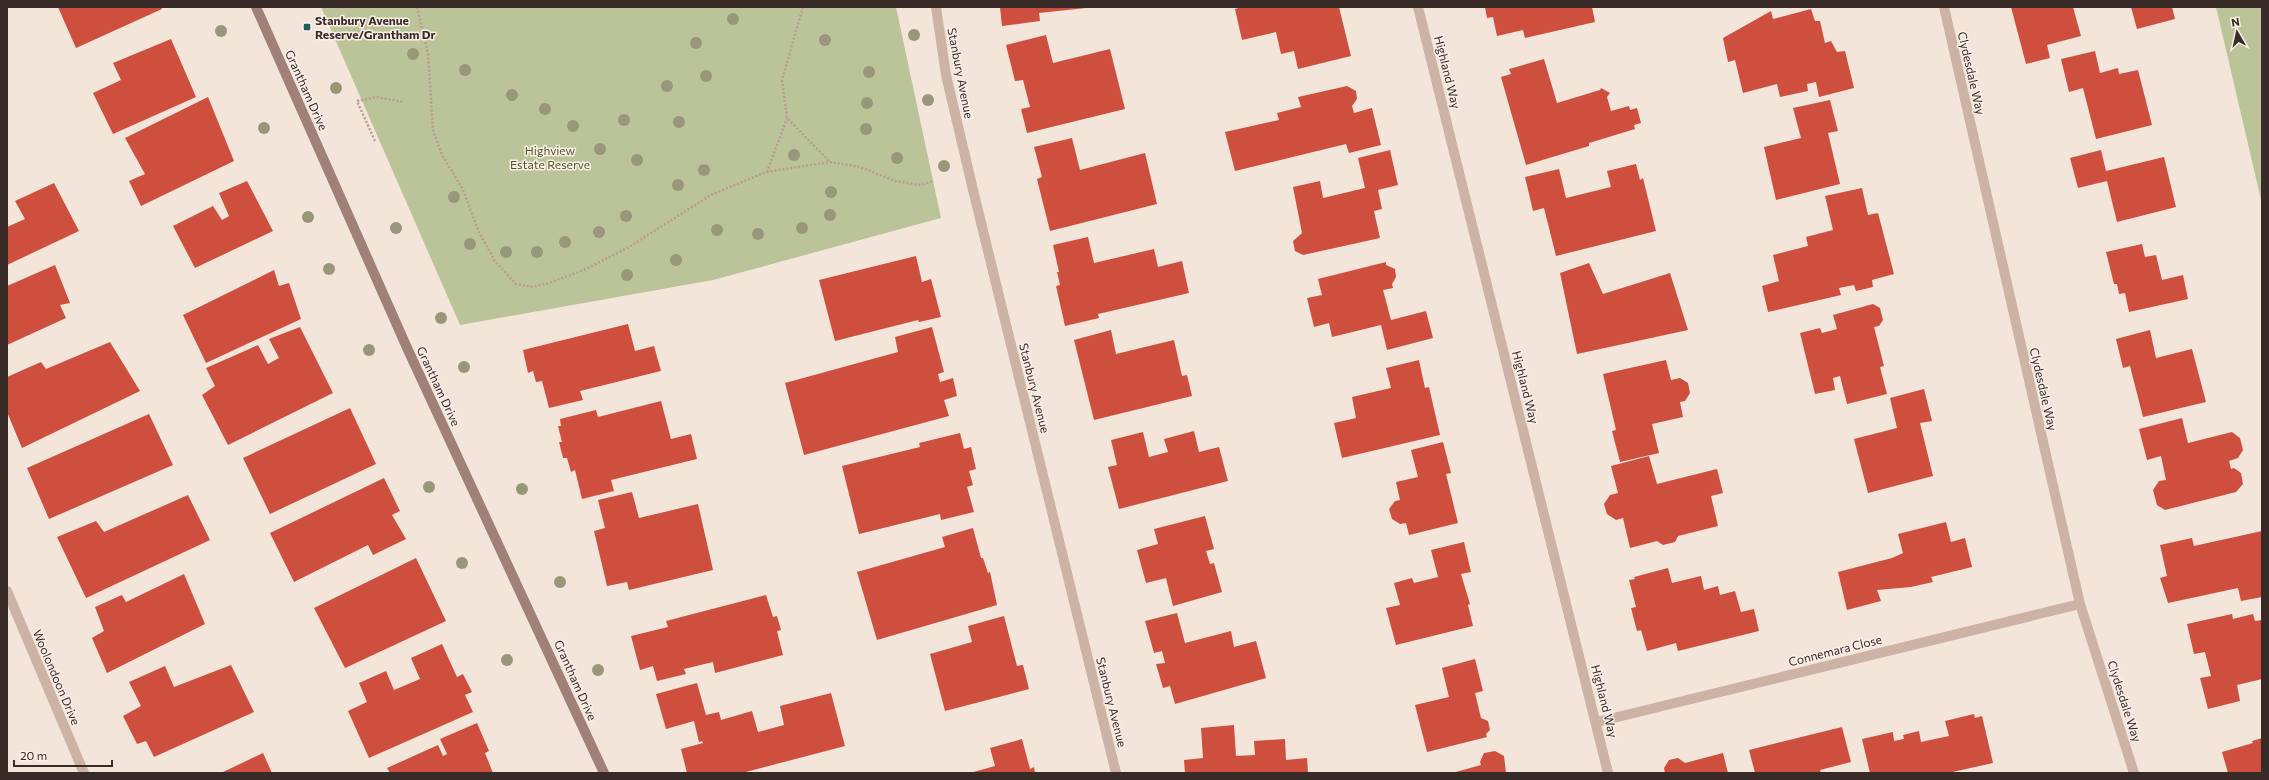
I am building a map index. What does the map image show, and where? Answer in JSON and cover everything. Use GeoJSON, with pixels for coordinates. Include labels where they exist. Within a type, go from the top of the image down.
{"type":"FeatureCollection","features":[{"type":"Feature","properties":{"kind":"street","name":"Grantham Drive"},"geometry":{"type":"LineString","coordinates":[[256,7],[408,350],[604,773]]}},
{"type":"Feature","properties":{"kind":"street","name":"Stanbury Avenue"},"geometry":{"type":"LineString","coordinates":[[936,7],[946,75],[1116,773]]}},
{"type":"Feature","properties":{"kind":"street","name":"Highland Way"},"geometry":{"type":"LineString","coordinates":[[1418,7],[1597,722],[1608,773]]}},
{"type":"Feature","properties":{"kind":"street","name":"Clydesdale Way"},"geometry":{"type":"LineString","coordinates":[[1944,7],[2080,604],[2134,773]]}},
{"type":"Feature","properties":{"kind":"street","name":"Woolondoon Drive"},"geometry":{"type":"LineString","coordinates":[[7,591],[84,773]]}},
{"type":"Feature","properties":{"kind":"street","name":"Connemara Close"},"geometry":{"type":"LineString","coordinates":[[1597,722],[2080,604]]}},
{"type":"Feature","properties":{"kind":"path"},"geometry":{"type":"LineString","coordinates":[[417,7],[428,53],[433,130],[442,155],[462,188],[482,238],[495,261],[516,284],[533,286],[549,283],[584,270],[629,247],[711,195],[766,172],[830,162],[860,167],[895,181],[920,185],[934,181]]}},
{"type":"Feature","properties":{"kind":"path"},"geometry":{"type":"LineString","coordinates":[[766,172],[787,118],[782,80],[803,7]]}},
{"type":"Feature","properties":{"kind":"path"},"geometry":{"type":"LineString","coordinates":[[375,140],[357,101],[377,97],[404,102]]}},
{"type":"Feature","properties":{"kind":"path"},"geometry":{"type":"LineString","coordinates":[[787,118],[830,162]]}},
{"type":"Feature","properties":{"kind":"green space","name":"Highview Estate Reserve"},"geometry":{"type":"Polygon","coordinates":[[[321,7],[896,7],[941,218],[713,280],[460,325],[321,7]]]}},
{"type":"Feature","properties":{"kind":"green space"},"geometry":{"type":"Polygon","coordinates":[[[2216,7],[2262,7],[2262,204],[2216,7]]]}},
{"type":"Feature","properties":{"kind":"building"},"geometry":{"type":"Polygon","coordinates":[[[58,7],[161,7],[162,9],[76,48],[58,7]]]}},
{"type":"Feature","properties":{"kind":"building"},"geometry":{"type":"Polygon","coordinates":[[[1000,7],[1086,8],[1039,13],[1040,21],[1002,26],[1000,7]]]}},
{"type":"Feature","properties":{"kind":"building"},"geometry":{"type":"Polygon","coordinates":[[[1242,7],[1339,7],[1351,56],[1298,69],[1294,51],[1281,54],[1276,32],[1242,40],[1235,9],[1242,7]]]}},
{"type":"Feature","properties":{"kind":"building"},"geometry":{"type":"Polygon","coordinates":[[[1485,7],[1592,7],[1595,22],[1525,38],[1523,30],[1497,36],[1493,17],[1487,18],[1485,7]]]}},
{"type":"Feature","properties":{"kind":"building"},"geometry":{"type":"Polygon","coordinates":[[[2011,7],[2073,7],[2081,36],[2047,45],[2050,58],[2026,64],[2011,7]]]}},
{"type":"Feature","properties":{"kind":"building"},"geometry":{"type":"Polygon","coordinates":[[[2131,7],[2172,7],[2175,19],[2137,29],[2131,7]]]}},
{"type":"Feature","properties":{"kind":"building"},"geometry":{"type":"Polygon","coordinates":[[[1811,9],[1815,21],[1820,21],[1825,43],[1831,41],[1837,52],[1845,51],[1854,88],[1819,97],[1816,82],[1807,84],[1808,91],[1780,97],[1777,84],[1743,93],[1735,60],[1728,62],[1723,38],[1771,11],[1773,19],[1811,9]]]}},
{"type":"Feature","properties":{"kind":"building"},"geometry":{"type":"Polygon","coordinates":[[[1046,35],[1053,63],[1110,49],[1125,109],[1027,133],[1021,109],[1030,107],[1023,80],[1015,81],[1006,45],[1046,35]]]}},
{"type":"Feature","properties":{"kind":"building"},"geometry":{"type":"Polygon","coordinates":[[[171,39],[196,97],[113,134],[93,93],[121,80],[113,63],[171,39]]]}},
{"type":"Feature","properties":{"kind":"building"},"geometry":{"type":"Polygon","coordinates":[[[2095,51],[2100,73],[2118,68],[2119,74],[2138,70],[2152,125],[2096,139],[2083,88],[2069,92],[2061,59],[2095,51]]]}},
{"type":"Feature","properties":{"kind":"building"},"geometry":{"type":"Polygon","coordinates":[[[1544,59],[1557,103],[1600,90],[1601,88],[1610,93],[1607,97],[1611,111],[1629,106],[1630,110],[1637,108],[1641,123],[1634,125],[1635,129],[1589,143],[1589,146],[1526,165],[1501,77],[1511,74],[1509,69],[1544,59]]]}},
{"type":"Feature","properties":{"kind":"building"},"geometry":{"type":"Polygon","coordinates":[[[1347,86],[1356,91],[1357,99],[1352,106],[1354,113],[1372,108],[1381,145],[1349,153],[1346,144],[1235,171],[1225,132],[1279,120],[1277,113],[1301,107],[1298,97],[1347,86]]]}},
{"type":"Feature","properties":{"kind":"building"},"geometry":{"type":"Polygon","coordinates":[[[208,97],[234,161],[141,206],[129,181],[145,174],[125,138],[208,97]]]}},
{"type":"Feature","properties":{"kind":"building"},"geometry":{"type":"Polygon","coordinates":[[[1830,100],[1838,131],[1828,133],[1840,184],[1776,200],[1764,147],[1801,138],[1793,108],[1830,100]]]}},
{"type":"Feature","properties":{"kind":"building"},"geometry":{"type":"Polygon","coordinates":[[[1072,138],[1080,170],[1145,153],[1157,204],[1050,231],[1037,179],[1042,177],[1034,147],[1072,138]]]}},
{"type":"Feature","properties":{"kind":"building"},"geometry":{"type":"Polygon","coordinates":[[[1390,150],[1398,185],[1378,190],[1382,209],[1374,211],[1380,238],[1303,255],[1295,251],[1293,241],[1302,233],[1293,187],[1320,181],[1323,198],[1365,188],[1358,158],[1390,150]]]}},
{"type":"Feature","properties":{"kind":"building"},"geometry":{"type":"Polygon","coordinates":[[[2101,150],[2106,171],[2164,157],[2176,207],[2117,222],[2107,181],[2078,188],[2070,158],[2101,150]]]}},
{"type":"Feature","properties":{"kind":"building"},"geometry":{"type":"Polygon","coordinates":[[[1636,164],[1640,180],[1643,178],[1656,231],[1556,256],[1544,208],[1533,211],[1525,177],[1559,169],[1566,198],[1611,187],[1607,171],[1636,164]]]}},
{"type":"Feature","properties":{"kind":"building"},"geometry":{"type":"Polygon","coordinates":[[[247,181],[273,231],[195,268],[173,226],[213,206],[222,220],[229,216],[219,193],[247,181]]]}},
{"type":"Feature","properties":{"kind":"building"},"geometry":{"type":"Polygon","coordinates":[[[54,183],[79,231],[7,265],[7,227],[25,219],[15,201],[54,183]]]}},
{"type":"Feature","properties":{"kind":"building"},"geometry":{"type":"Polygon","coordinates":[[[1862,188],[1868,215],[1878,213],[1894,274],[1872,280],[1873,287],[1856,291],[1854,285],[1839,288],[1841,295],[1768,312],[1762,286],[1779,281],[1773,255],[1808,246],[1806,237],[1833,230],[1825,196],[1862,188]]]}},
{"type":"Feature","properties":{"kind":"building"},"geometry":{"type":"Polygon","coordinates":[[[1088,237],[1094,263],[1154,249],[1158,267],[1182,261],[1189,293],[1098,314],[1099,318],[1065,326],[1056,286],[1060,285],[1057,272],[1059,272],[1053,245],[1088,237]]]}},
{"type":"Feature","properties":{"kind":"building"},"geometry":{"type":"Polygon","coordinates":[[[2142,244],[2145,257],[2156,255],[2162,280],[2183,275],[2188,299],[2129,312],[2125,293],[2119,294],[2117,284],[2114,284],[2106,252],[2142,244]]]}},
{"type":"Feature","properties":{"kind":"building"},"geometry":{"type":"Polygon","coordinates":[[[916,256],[922,282],[931,279],[941,317],[919,322],[918,320],[835,341],[819,280],[916,256]]]}},
{"type":"Feature","properties":{"kind":"building"},"geometry":{"type":"Polygon","coordinates":[[[1386,262],[1386,265],[1395,269],[1396,277],[1392,284],[1393,288],[1383,290],[1391,320],[1426,311],[1433,338],[1387,350],[1381,325],[1332,337],[1329,323],[1314,327],[1307,298],[1322,295],[1318,279],[1386,262]]]}},
{"type":"Feature","properties":{"kind":"building"},"geometry":{"type":"Polygon","coordinates":[[[1589,263],[1603,294],[1670,273],[1688,330],[1577,354],[1560,273],[1589,263]]]}},
{"type":"Feature","properties":{"kind":"building"},"geometry":{"type":"Polygon","coordinates":[[[55,265],[70,303],[60,305],[66,318],[7,345],[7,286],[55,265]]]}},
{"type":"Feature","properties":{"kind":"building"},"geometry":{"type":"Polygon","coordinates":[[[274,270],[279,286],[289,283],[301,319],[206,363],[183,315],[274,270]]]}},
{"type":"Feature","properties":{"kind":"building"},"geometry":{"type":"Polygon","coordinates":[[[1873,304],[1880,308],[1883,320],[1879,326],[1874,327],[1884,366],[1880,367],[1887,394],[1847,404],[1840,376],[1833,378],[1835,390],[1815,394],[1800,333],[1820,328],[1822,333],[1837,329],[1833,315],[1873,304]]]}},
{"type":"Feature","properties":{"kind":"building"},"geometry":{"type":"Polygon","coordinates":[[[628,324],[635,351],[654,346],[661,371],[580,391],[583,400],[549,408],[542,381],[536,382],[533,371],[528,373],[523,350],[628,324]]]}},
{"type":"Feature","properties":{"kind":"building"},"geometry":{"type":"Polygon","coordinates":[[[300,327],[333,393],[228,445],[202,395],[215,386],[206,368],[258,345],[268,364],[279,358],[269,339],[300,327]]]}},
{"type":"Feature","properties":{"kind":"building"},"geometry":{"type":"Polygon","coordinates":[[[932,327],[944,372],[938,374],[940,382],[953,378],[957,396],[944,400],[949,416],[804,455],[785,383],[898,352],[895,337],[932,327]]]}},
{"type":"Feature","properties":{"kind":"building"},"geometry":{"type":"Polygon","coordinates":[[[1111,330],[1116,354],[1174,340],[1182,376],[1187,375],[1192,396],[1094,420],[1074,340],[1111,330]]]}},
{"type":"Feature","properties":{"kind":"building"},"geometry":{"type":"Polygon","coordinates":[[[2150,330],[2156,358],[2192,349],[2206,402],[2143,417],[2130,366],[2123,368],[2116,339],[2150,330]]]}},
{"type":"Feature","properties":{"kind":"building"},"geometry":{"type":"Polygon","coordinates":[[[110,342],[140,391],[22,448],[7,412],[7,377],[41,362],[46,369],[110,342]]]}},
{"type":"Feature","properties":{"kind":"building"},"geometry":{"type":"Polygon","coordinates":[[[1419,360],[1425,388],[1429,387],[1440,435],[1342,458],[1334,423],[1356,418],[1352,397],[1391,388],[1386,368],[1419,360]]]}},
{"type":"Feature","properties":{"kind":"building"},"geometry":{"type":"Polygon","coordinates":[[[1666,360],[1671,380],[1680,378],[1688,383],[1690,393],[1685,401],[1680,402],[1683,417],[1652,424],[1659,453],[1620,462],[1612,431],[1616,430],[1603,374],[1666,360]]]}},
{"type":"Feature","properties":{"kind":"building"},"geometry":{"type":"Polygon","coordinates":[[[1924,389],[1932,421],[1920,423],[1933,476],[1868,493],[1854,439],[1897,428],[1890,398],[1924,389]]]}},
{"type":"Feature","properties":{"kind":"building"},"geometry":{"type":"Polygon","coordinates":[[[661,401],[671,439],[691,434],[697,459],[611,480],[614,491],[582,499],[575,470],[571,472],[567,458],[563,458],[559,442],[562,442],[558,426],[561,426],[560,419],[596,410],[598,417],[661,401]]]}},
{"type":"Feature","properties":{"kind":"building"},"geometry":{"type":"Polygon","coordinates":[[[350,408],[376,464],[270,514],[243,458],[350,408]]]}},
{"type":"Feature","properties":{"kind":"building"},"geometry":{"type":"Polygon","coordinates":[[[149,414],[173,465],[49,519],[27,468],[149,414]]]}},
{"type":"Feature","properties":{"kind":"building"},"geometry":{"type":"Polygon","coordinates":[[[2182,418],[2188,443],[2232,432],[2240,438],[2243,450],[2238,458],[2229,461],[2231,469],[2234,468],[2241,473],[2243,484],[2236,492],[2165,510],[2157,505],[2153,490],[2159,481],[2166,480],[2161,456],[2147,460],[2139,429],[2182,418]]]}},
{"type":"Feature","properties":{"kind":"building"},"geometry":{"type":"Polygon","coordinates":[[[1194,431],[1199,452],[1219,447],[1228,481],[1119,509],[1108,467],[1117,465],[1111,440],[1143,432],[1149,457],[1168,452],[1164,439],[1194,431]]]}},
{"type":"Feature","properties":{"kind":"building"},"geometry":{"type":"Polygon","coordinates":[[[960,433],[964,449],[971,447],[976,469],[969,471],[973,485],[967,487],[974,512],[941,520],[940,514],[859,534],[842,466],[920,447],[919,443],[960,433]]]}},
{"type":"Feature","properties":{"kind":"building"},"geometry":{"type":"Polygon","coordinates":[[[1443,442],[1451,473],[1446,474],[1458,523],[1409,535],[1406,523],[1400,524],[1392,519],[1389,509],[1395,501],[1400,500],[1396,482],[1418,477],[1411,450],[1443,442]]]}},
{"type":"Feature","properties":{"kind":"building"},"geometry":{"type":"Polygon","coordinates":[[[1649,456],[1657,484],[1717,469],[1723,493],[1711,496],[1718,526],[1678,536],[1675,542],[1663,545],[1657,541],[1630,548],[1623,518],[1616,520],[1607,514],[1604,504],[1610,495],[1618,493],[1611,466],[1649,456]]]}},
{"type":"Feature","properties":{"kind":"building"},"geometry":{"type":"Polygon","coordinates":[[[384,478],[400,511],[392,515],[406,539],[373,555],[368,545],[294,582],[270,533],[384,478]]]}},
{"type":"Feature","properties":{"kind":"building"},"geometry":{"type":"Polygon","coordinates":[[[632,492],[639,518],[698,504],[713,570],[629,590],[627,582],[607,586],[594,531],[605,528],[598,500],[632,492]]]}},
{"type":"Feature","properties":{"kind":"building"},"geometry":{"type":"Polygon","coordinates":[[[188,495],[210,540],[86,598],[57,537],[96,521],[104,532],[188,495]]]}},
{"type":"Feature","properties":{"kind":"building"},"geometry":{"type":"Polygon","coordinates":[[[1205,516],[1214,549],[1206,551],[1210,564],[1214,563],[1222,592],[1173,606],[1166,578],[1146,583],[1137,550],[1158,544],[1154,529],[1205,516]]]}},
{"type":"Feature","properties":{"kind":"building"},"geometry":{"type":"Polygon","coordinates":[[[1946,522],[1951,542],[1965,538],[1972,567],[1931,577],[1933,582],[1911,587],[1877,590],[1881,601],[1847,610],[1838,572],[1892,558],[1903,553],[1898,534],[1946,522]]]}},
{"type":"Feature","properties":{"kind":"building"},"geometry":{"type":"Polygon","coordinates":[[[973,528],[981,558],[983,558],[988,573],[990,572],[997,605],[877,640],[857,572],[945,547],[942,537],[973,528]]]}},
{"type":"Feature","properties":{"kind":"building"},"geometry":{"type":"Polygon","coordinates":[[[2262,531],[2262,597],[2241,601],[2238,588],[2168,603],[2160,578],[2167,576],[2160,545],[2192,538],[2194,546],[2262,531]]]}},
{"type":"Feature","properties":{"kind":"building"},"geometry":{"type":"Polygon","coordinates":[[[1464,542],[1471,572],[1461,574],[1470,604],[1468,605],[1473,626],[1396,645],[1386,608],[1400,605],[1394,583],[1412,578],[1414,583],[1438,577],[1431,550],[1464,542]]]}},
{"type":"Feature","properties":{"kind":"building"},"geometry":{"type":"Polygon","coordinates":[[[416,558],[446,621],[345,668],[314,608],[416,558]]]}},
{"type":"Feature","properties":{"kind":"building"},"geometry":{"type":"Polygon","coordinates":[[[1668,568],[1672,583],[1701,576],[1704,590],[1718,586],[1720,595],[1735,591],[1741,612],[1754,609],[1759,631],[1678,651],[1676,643],[1647,651],[1641,630],[1637,631],[1631,608],[1636,607],[1629,580],[1635,579],[1634,577],[1668,568]]]}},
{"type":"Feature","properties":{"kind":"building"},"geometry":{"type":"Polygon","coordinates":[[[184,574],[205,624],[107,673],[92,638],[104,631],[95,607],[122,595],[126,602],[184,574]]]}},
{"type":"Feature","properties":{"kind":"building"},"geometry":{"type":"Polygon","coordinates":[[[766,595],[773,617],[777,616],[781,630],[777,631],[783,655],[715,673],[713,662],[684,669],[686,674],[657,681],[653,666],[640,670],[631,636],[668,627],[666,621],[766,595]]]}},
{"type":"Feature","properties":{"kind":"building"},"geometry":{"type":"Polygon","coordinates":[[[1177,613],[1185,643],[1231,631],[1234,647],[1256,641],[1266,678],[1175,704],[1170,686],[1163,688],[1156,664],[1165,663],[1162,651],[1154,653],[1145,621],[1177,613]]]}},
{"type":"Feature","properties":{"kind":"building"},"geometry":{"type":"Polygon","coordinates":[[[2232,614],[2233,619],[2253,614],[2255,621],[2262,620],[2262,679],[2237,685],[2240,701],[2208,709],[2200,678],[2211,676],[2205,652],[2194,654],[2187,624],[2232,614]]]}},
{"type":"Feature","properties":{"kind":"building"},"geometry":{"type":"Polygon","coordinates":[[[1004,616],[1017,666],[1023,665],[1029,689],[945,711],[930,654],[972,642],[968,626],[1004,616]]]}},
{"type":"Feature","properties":{"kind":"building"},"geometry":{"type":"Polygon","coordinates":[[[442,644],[457,677],[463,674],[472,692],[465,695],[473,712],[369,758],[348,711],[367,702],[359,683],[386,671],[394,690],[420,679],[411,658],[442,644]]]}},
{"type":"Feature","properties":{"kind":"building"},"geometry":{"type":"Polygon","coordinates":[[[1475,659],[1483,691],[1475,693],[1481,718],[1488,721],[1490,730],[1486,734],[1487,737],[1427,752],[1415,705],[1449,697],[1442,668],[1475,659]]]}},
{"type":"Feature","properties":{"kind":"building"},"geometry":{"type":"Polygon","coordinates":[[[231,665],[254,712],[154,757],[146,741],[137,744],[123,716],[141,706],[129,682],[165,666],[174,687],[231,665]]]}},
{"type":"Feature","properties":{"kind":"building"},"geometry":{"type":"Polygon","coordinates":[[[697,683],[706,715],[719,712],[721,720],[752,711],[758,732],[784,725],[780,706],[831,693],[845,746],[742,773],[687,773],[681,749],[703,743],[702,741],[699,742],[694,721],[666,729],[656,694],[697,683]]]}},
{"type":"Feature","properties":{"kind":"building"},"geometry":{"type":"Polygon","coordinates":[[[1974,714],[1975,718],[1982,716],[1993,763],[1948,773],[1870,773],[1862,739],[1893,732],[1894,741],[1904,739],[1903,735],[1919,731],[1921,742],[1949,736],[1945,721],[1974,714]]]}},
{"type":"Feature","properties":{"kind":"building"},"geometry":{"type":"Polygon","coordinates":[[[477,723],[489,751],[485,753],[493,773],[390,773],[387,768],[438,745],[443,756],[447,754],[440,739],[477,723]]]}},
{"type":"Feature","properties":{"kind":"building"},"geometry":{"type":"Polygon","coordinates":[[[1234,725],[1236,756],[1255,755],[1254,741],[1285,739],[1286,760],[1307,758],[1308,773],[1185,773],[1184,760],[1203,758],[1201,728],[1234,725]]]}},
{"type":"Feature","properties":{"kind":"building"},"geometry":{"type":"Polygon","coordinates":[[[1842,727],[1851,762],[1820,770],[1821,773],[1755,773],[1749,750],[1842,727]]]}},
{"type":"Feature","properties":{"kind":"building"},"geometry":{"type":"Polygon","coordinates":[[[2262,738],[2262,773],[2228,773],[2222,752],[2253,743],[2252,741],[2262,738]]]}},
{"type":"Feature","properties":{"kind":"building"},"geometry":{"type":"Polygon","coordinates":[[[1022,739],[1030,769],[1034,767],[1035,773],[970,773],[995,766],[990,748],[1022,739]]]}},
{"type":"Feature","properties":{"kind":"building"},"geometry":{"type":"Polygon","coordinates":[[[1495,751],[1504,756],[1506,773],[1452,773],[1481,765],[1480,762],[1484,753],[1495,751]]]}},
{"type":"Feature","properties":{"kind":"building"},"geometry":{"type":"Polygon","coordinates":[[[263,753],[272,773],[221,773],[263,753]]]}},
{"type":"Feature","properties":{"kind":"building"},"geometry":{"type":"Polygon","coordinates":[[[1723,753],[1728,773],[1665,773],[1664,768],[1669,760],[1678,758],[1685,763],[1723,753]]]}},
{"type":"Feature","properties":{"kind":"place","name":"Stanbury Avenue Reserve/Grantham Dr"},"geometry":{"type":"Point","coordinates":[307,27]}}]}
